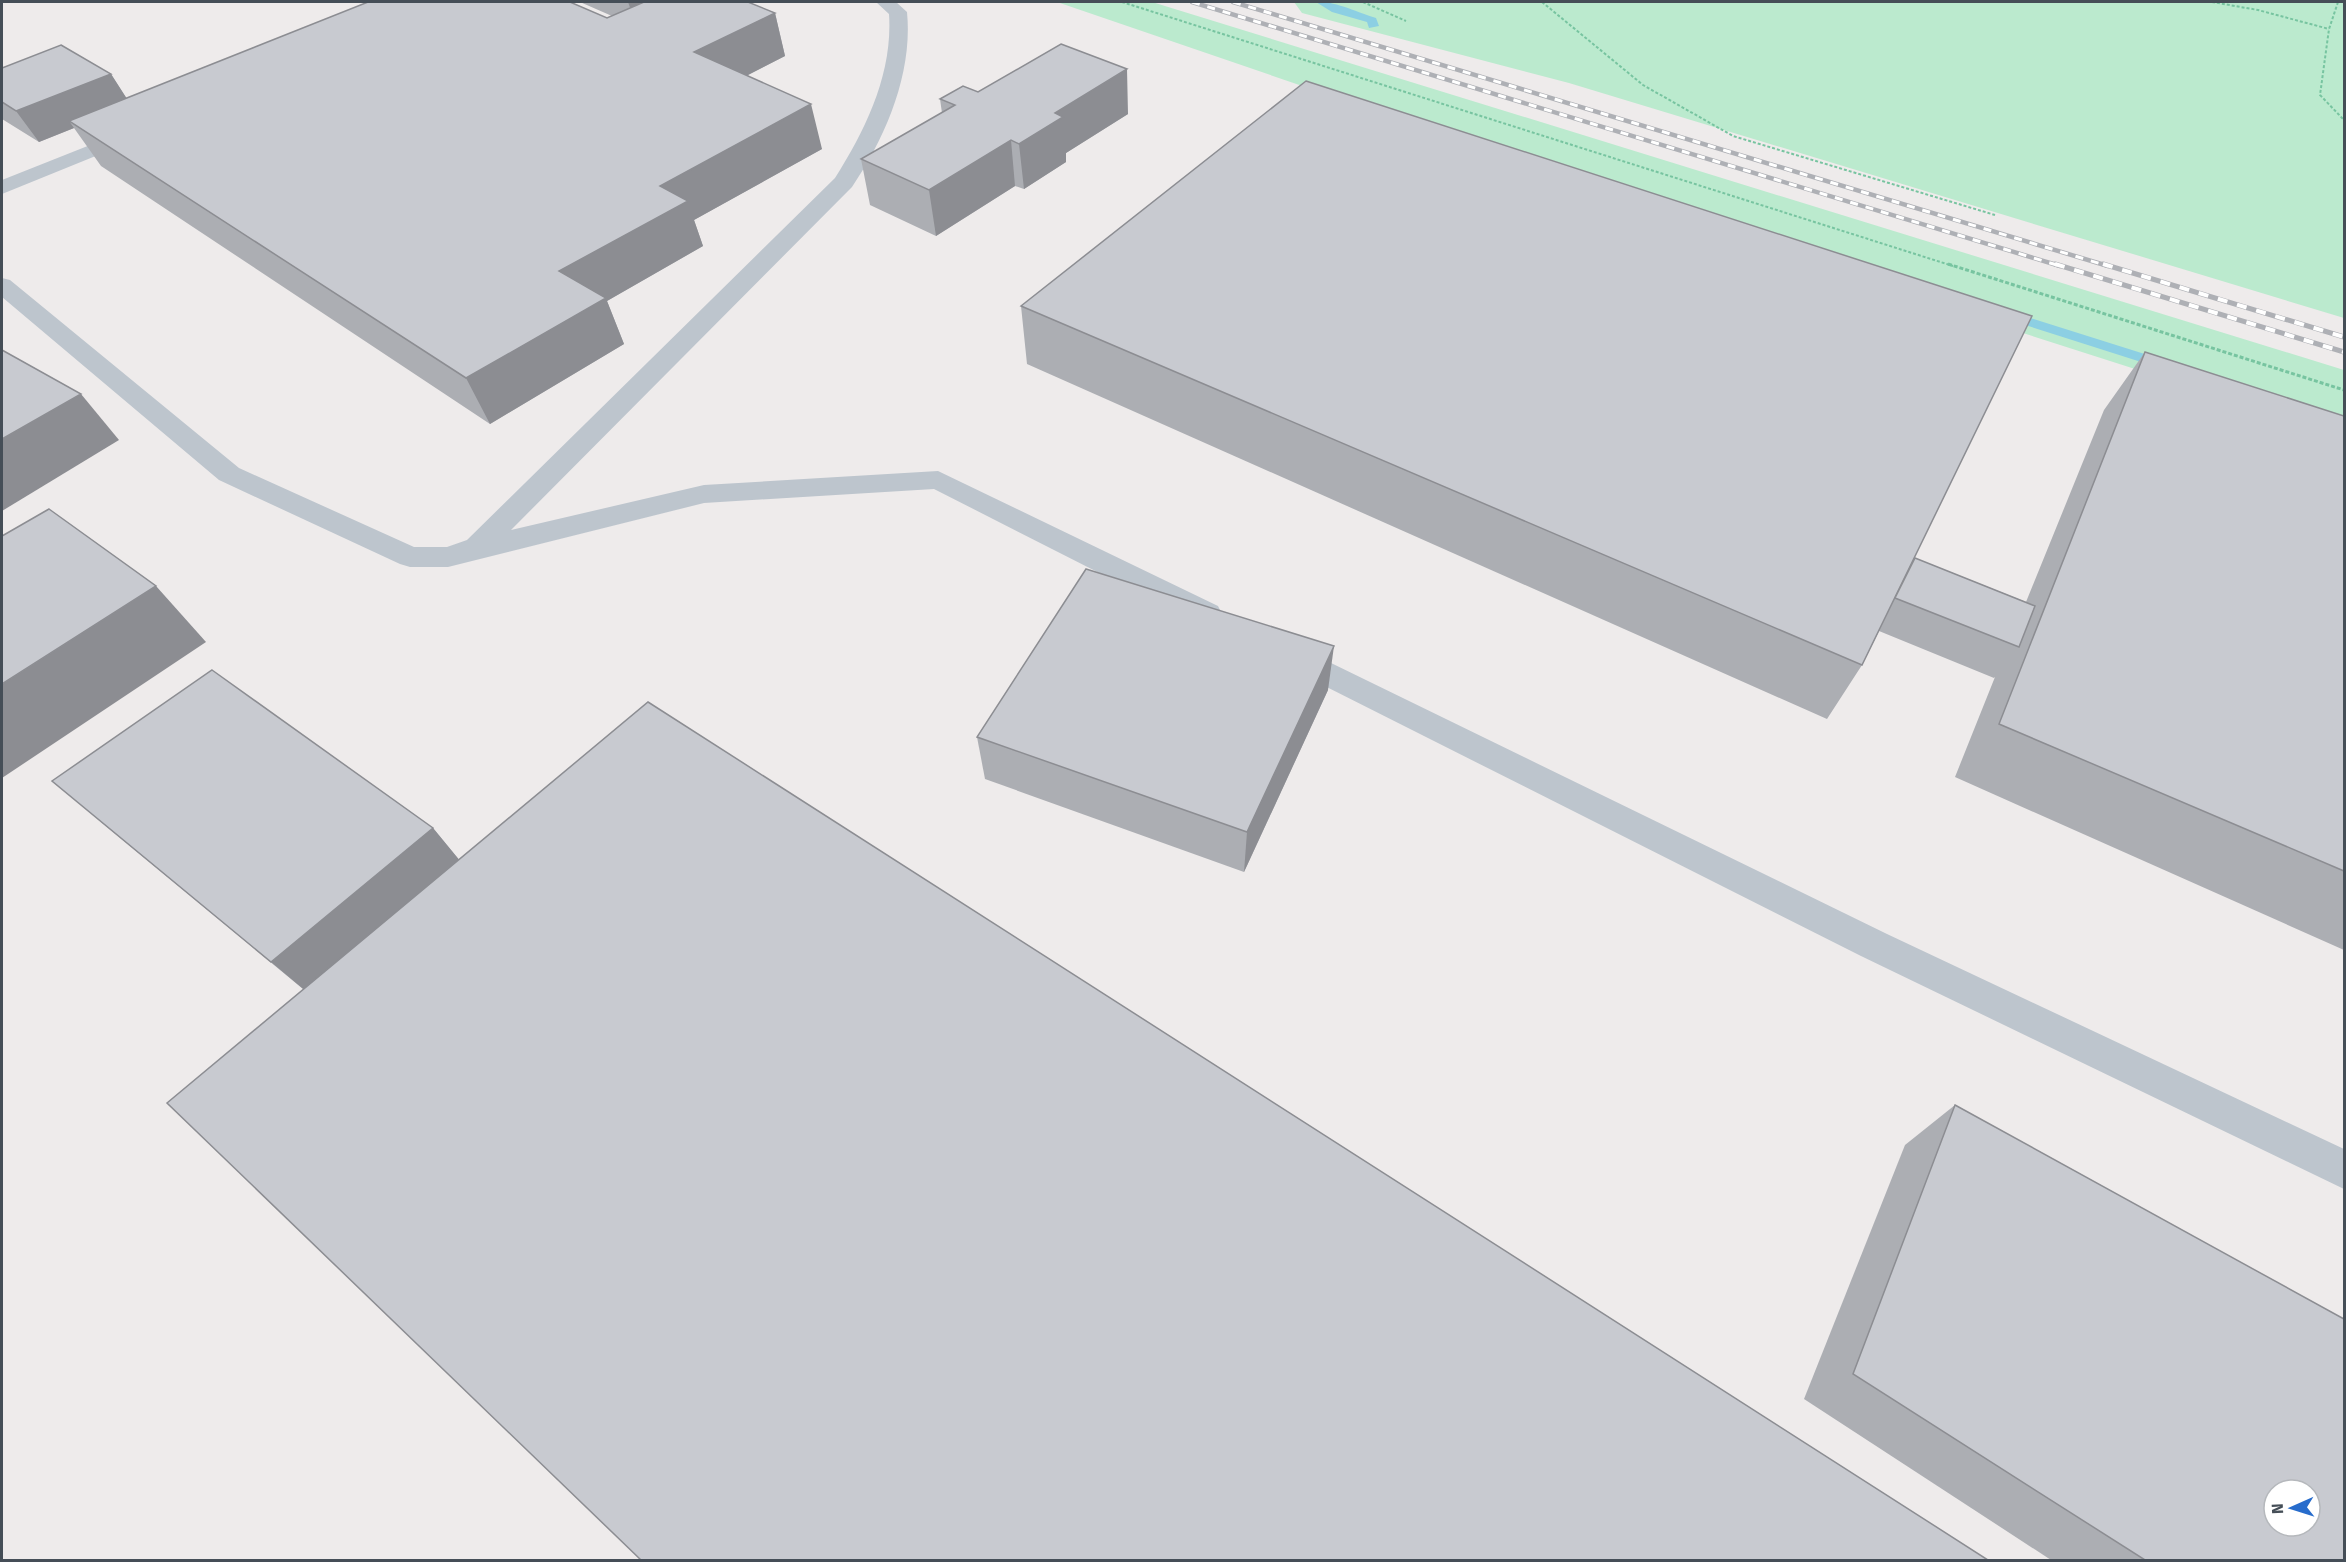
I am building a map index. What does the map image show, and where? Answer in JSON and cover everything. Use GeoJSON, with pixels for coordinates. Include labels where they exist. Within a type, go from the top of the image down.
{"type":"FeatureCollection","features":[{"type":"Feature","properties":{"kind":"street"},"geometry":{"type":"LineString","coordinates":[[2,285],[229,474],[410,557],[448,556],[477,547],[844,182],[867,142],[896,67],[901,26],[898,12],[885,2]]}},
{"type":"Feature","properties":{"kind":"street"},"geometry":{"type":"LineString","coordinates":[[2,188],[156,124]]}},
{"type":"Feature","properties":{"kind":"street"},"geometry":{"type":"LineString","coordinates":[[464,551],[704,494],[938,480],[1236,628]]}},
{"type":"Feature","properties":{"kind":"street"},"geometry":{"type":"LineString","coordinates":[[1268,644],[1874,945],[2344,1169]]}},
{"type":"Feature","properties":{"kind":"path"},"geometry":{"type":"LineString","coordinates":[[1122,2],[2344,390]]}},
{"type":"Feature","properties":{"kind":"path"},"geometry":{"type":"LineString","coordinates":[[1363,2],[1406,21]]}},
{"type":"Feature","properties":{"kind":"path"},"geometry":{"type":"LineString","coordinates":[[1542,2],[1643,85],[1733,136],[1995,214]]}},
{"type":"Feature","properties":{"kind":"path"},"geometry":{"type":"LineString","coordinates":[[2212,2],[2258,10],[2329,29]]}},
{"type":"Feature","properties":{"kind":"path"},"geometry":{"type":"LineString","coordinates":[[2338,2],[2329,29],[2320,94],[2344,120]]}},
{"type":"Feature","properties":{"kind":"green space"},"geometry":{"type":"Polygon","coordinates":[[[1057,2],[1152,2],[2344,370],[2344,436],[1343,115],[1355,104],[1057,2]]]}},
{"type":"Feature","properties":{"kind":"green space"},"geometry":{"type":"Polygon","coordinates":[[[1294,2],[2344,2],[2344,318],[1569,83],[1302,13],[1294,2]]]}},
{"type":"Feature","properties":{"kind":"building"},"geometry":{"type":"Polygon","coordinates":[[[368,2],[570,2],[607,18],[644,2],[748,2],[775,13],[694,52],[811,104],[660,186],[688,201],[559,271],[606,298],[466,378],[69,121],[368,2]]]}},
{"type":"Feature","properties":{"kind":"building"},"geometry":{"type":"Polygon","coordinates":[[[1061,44],[1127,69],[1055,113],[1063,117],[1019,144],[1011,140],[929,190],[861,159],[955,105],[940,99],[963,86],[978,92],[1061,44]]]}},
{"type":"Feature","properties":{"kind":"building"},"geometry":{"type":"Polygon","coordinates":[[[61,45],[111,74],[16,111],[2,102],[2,68],[61,45]]]}},
{"type":"Feature","properties":{"kind":"building"},"geometry":{"type":"Polygon","coordinates":[[[1306,81],[2032,316],[1862,665],[1021,306],[1306,81]]]}},
{"type":"Feature","properties":{"kind":"building"},"geometry":{"type":"Polygon","coordinates":[[[2,350],[81,394],[2,439],[2,350]]]}},
{"type":"Feature","properties":{"kind":"building"},"geometry":{"type":"Polygon","coordinates":[[[2145,352],[2344,416],[2344,871],[1999,724],[2145,352]]]}},
{"type":"Feature","properties":{"kind":"building"},"geometry":{"type":"Polygon","coordinates":[[[49,509],[156,586],[2,684],[2,536],[49,509]]]}},
{"type":"Feature","properties":{"kind":"building"},"geometry":{"type":"Polygon","coordinates":[[[1915,558],[2035,606],[2019,647],[1895,598],[1915,558]]]}},
{"type":"Feature","properties":{"kind":"building"},"geometry":{"type":"Polygon","coordinates":[[[1086,569],[1334,646],[1247,832],[977,737],[1086,569]]]}},
{"type":"Feature","properties":{"kind":"building"},"geometry":{"type":"Polygon","coordinates":[[[212,670],[433,828],[271,962],[52,781],[212,670]]]}},
{"type":"Feature","properties":{"kind":"building"},"geometry":{"type":"Polygon","coordinates":[[[648,702],[1988,1560],[641,1560],[167,1103],[648,702]]]}},
{"type":"Feature","properties":{"kind":"building"},"geometry":{"type":"Polygon","coordinates":[[[1955,1105],[2344,1319],[2344,1560],[2145,1560],[1853,1374],[1955,1105]]]}},
{"type":"Feature","properties":{"kind":"waterway"},"geometry":{"type":"LineString","coordinates":[[1321,2],[1336,10],[1372,20],[1373,26]]}},
{"type":"Feature","properties":{"kind":"waterway"},"geometry":{"type":"LineString","coordinates":[[2005,314],[2165,365]]}},
{"type":"Feature","properties":{"kind":"railway"},"geometry":{"type":"LineString","coordinates":[[1192,2],[2060,266]]}},
{"type":"Feature","properties":{"kind":"railway"},"geometry":{"type":"LineString","coordinates":[[1233,2],[2108,266]]}},
{"type":"Feature","properties":{"kind":"railway"},"geometry":{"type":"LineString","coordinates":[[2055,264],[2344,352]]}},
{"type":"Feature","properties":{"kind":"railway"},"geometry":{"type":"LineString","coordinates":[[2103,264],[2344,337]]}}]}
